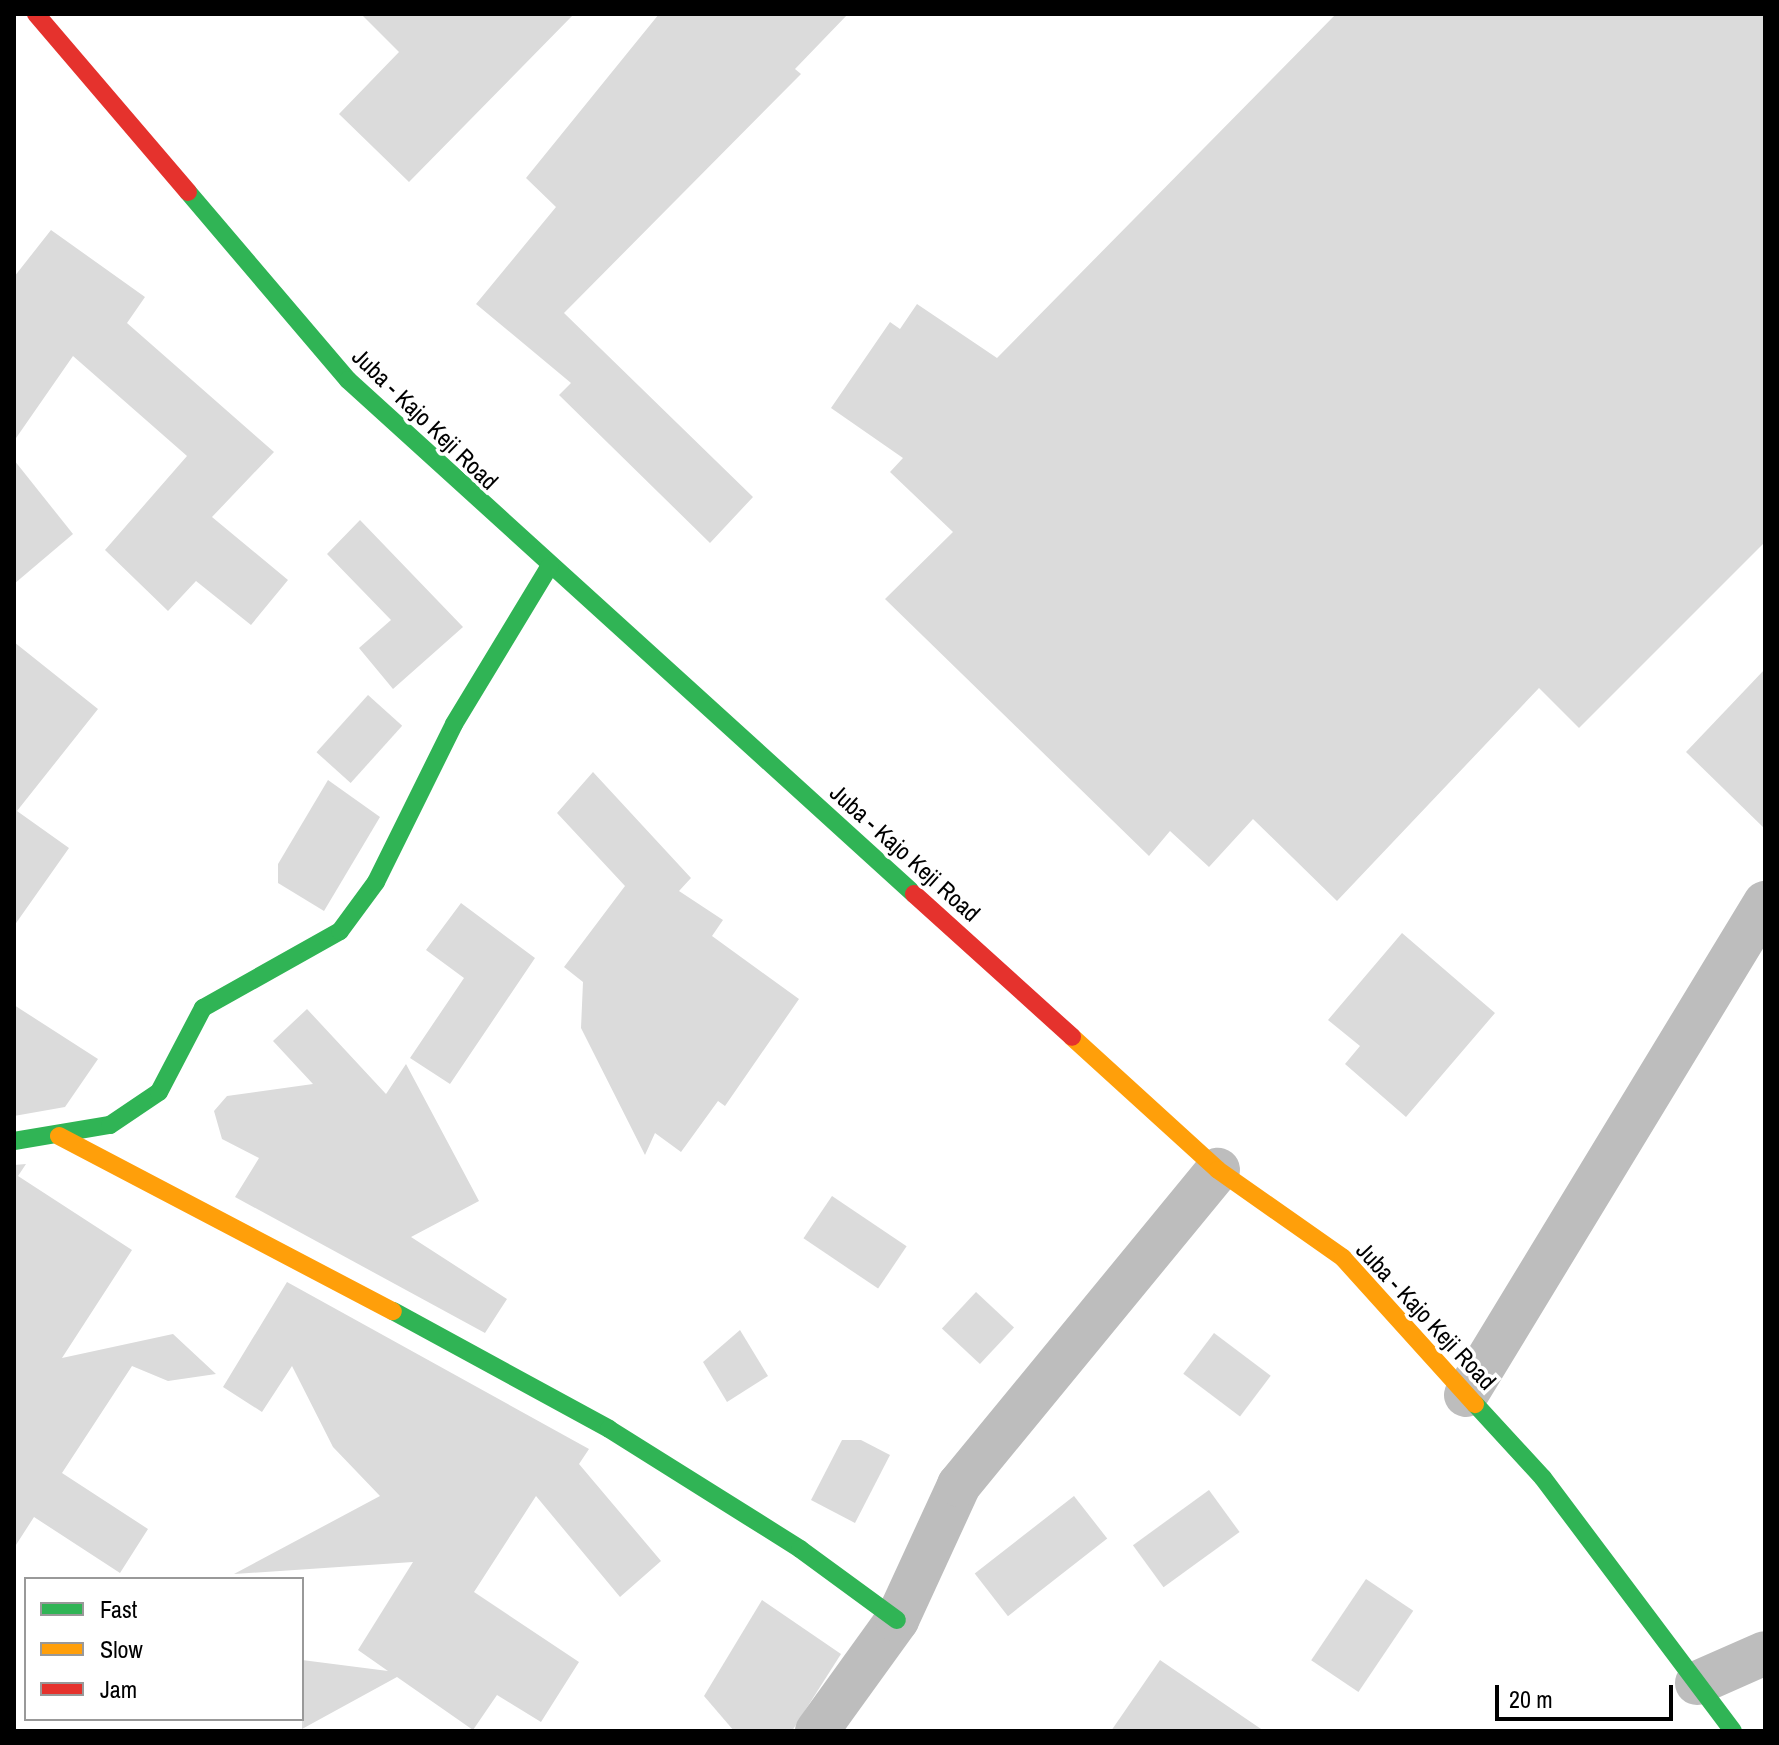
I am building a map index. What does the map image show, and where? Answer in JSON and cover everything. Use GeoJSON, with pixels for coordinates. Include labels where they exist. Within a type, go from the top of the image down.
{"type":"FeatureCollection","features":[{"type":"Feature","properties":{"kind":"main road","name":"Juba - Kajo Keji Road"},"geometry":{"type":"LineString","coordinates":[[36,14],[348,380],[549,567],[1218,1170],[1343,1258],[1543,1478],[1733,1731]]}},
{"type":"Feature","properties":{"kind":"main road"},"geometry":{"type":"LineString","coordinates":[[14,1141],[59,1136],[110,1125],[159,1092],[203,1008],[340,931],[376,882],[454,724],[549,567]]}},
{"type":"Feature","properties":{"kind":"main road"},"geometry":{"type":"LineString","coordinates":[[59,1136],[171,1190],[609,1429],[800,1549],[897,1620]]}},
{"type":"Feature","properties":{"kind":"street"},"geometry":{"type":"LineString","coordinates":[[1466,1395],[1765,903]]}},
{"type":"Feature","properties":{"kind":"street"},"geometry":{"type":"LineString","coordinates":[[817,1731],[897,1620],[959,1485],[1218,1170]]}},
{"type":"Feature","properties":{"kind":"street"},"geometry":{"type":"LineString","coordinates":[[1697,1683],[1765,1653]]}},
{"type":"Feature","properties":{"kind":"building"},"geometry":{"type":"Polygon","coordinates":[[[361,14],[574,14],[409,182],[339,114],[399,52],[361,14]]]}},
{"type":"Feature","properties":{"kind":"building"},"geometry":{"type":"Polygon","coordinates":[[[659,14],[848,14],[795,69],[801,74],[564,313],[753,497],[710,543],[559,395],[571,383],[476,304],[556,207],[526,178],[659,14]]]}},
{"type":"Feature","properties":{"kind":"building"},"geometry":{"type":"Polygon","coordinates":[[[1336,14],[1765,14],[1765,542],[1579,728],[1539,688],[1337,901],[1253,819],[1209,867],[1170,831],[1149,856],[885,599],[953,532],[890,472],[903,458],[831,408],[890,322],[900,329],[917,304],[997,358],[1336,14]]]}},
{"type":"Feature","properties":{"kind":"building"},"geometry":{"type":"Polygon","coordinates":[[[51,230],[145,297],[127,323],[274,452],[212,517],[288,580],[251,625],[196,581],[168,611],[105,550],[187,456],[73,356],[14,441],[14,277],[51,230]]]}},
{"type":"Feature","properties":{"kind":"building"},"geometry":{"type":"Polygon","coordinates":[[[14,460],[73,534],[14,584],[14,460]]]}},
{"type":"Feature","properties":{"kind":"building"},"geometry":{"type":"Polygon","coordinates":[[[360,520],[463,627],[393,689],[359,648],[391,620],[327,554],[360,520]]]}},
{"type":"Feature","properties":{"kind":"building"},"geometry":{"type":"Polygon","coordinates":[[[14,642],[98,709],[17,811],[69,848],[14,926],[14,642]]]}},
{"type":"Feature","properties":{"kind":"building"},"geometry":{"type":"Polygon","coordinates":[[[1765,669],[1765,829],[1686,752],[1765,669]]]}},
{"type":"Feature","properties":{"kind":"building"},"geometry":{"type":"Polygon","coordinates":[[[368,695],[402,726],[351,783],[316,752],[368,695]]]}},
{"type":"Feature","properties":{"kind":"building"},"geometry":{"type":"Polygon","coordinates":[[[593,772],[691,878],[679,891],[723,920],[712,936],[799,999],[725,1106],[718,1101],[681,1152],[655,1133],[645,1155],[581,1028],[583,982],[564,967],[625,886],[557,813],[593,772]]]}},
{"type":"Feature","properties":{"kind":"building"},"geometry":{"type":"Polygon","coordinates":[[[328,780],[380,817],[324,911],[278,883],[278,864],[328,780]]]}},
{"type":"Feature","properties":{"kind":"building"},"geometry":{"type":"Polygon","coordinates":[[[461,903],[535,958],[450,1084],[410,1058],[464,978],[426,950],[461,903]]]}},
{"type":"Feature","properties":{"kind":"building"},"geometry":{"type":"Polygon","coordinates":[[[1402,933],[1495,1013],[1406,1117],[1345,1064],[1360,1046],[1328,1020],[1402,933]]]}},
{"type":"Feature","properties":{"kind":"building"},"geometry":{"type":"Polygon","coordinates":[[[14,1005],[98,1059],[65,1107],[14,1116],[14,1005]]]}},
{"type":"Feature","properties":{"kind":"building"},"geometry":{"type":"Polygon","coordinates":[[[307,1009],[386,1094],[406,1064],[479,1201],[411,1237],[507,1299],[485,1333],[235,1197],[259,1158],[222,1139],[214,1111],[227,1096],[313,1084],[273,1041],[307,1009]]]}},
{"type":"Feature","properties":{"kind":"building"},"geometry":{"type":"Polygon","coordinates":[[[26,1164],[18,1176],[132,1250],[62,1358],[173,1334],[216,1374],[168,1381],[132,1366],[62,1473],[148,1529],[120,1573],[34,1517],[14,1548],[14,1165],[26,1164]]]}},
{"type":"Feature","properties":{"kind":"building"},"geometry":{"type":"Polygon","coordinates":[[[832,1196],[907,1246],[878,1289],[803,1238],[832,1196]]]}},
{"type":"Feature","properties":{"kind":"building"},"geometry":{"type":"Polygon","coordinates":[[[287,1282],[589,1449],[579,1464],[661,1561],[620,1597],[536,1496],[474,1592],[579,1662],[541,1722],[497,1695],[473,1730],[397,1677],[302,1729],[304,1660],[388,1671],[358,1650],[413,1562],[234,1574],[380,1496],[333,1447],[292,1366],[262,1412],[223,1387],[287,1282]]]}},
{"type":"Feature","properties":{"kind":"building"},"geometry":{"type":"Polygon","coordinates":[[[976,1292],[1014,1327],[980,1364],[942,1329],[976,1292]]]}},
{"type":"Feature","properties":{"kind":"building"},"geometry":{"type":"Polygon","coordinates":[[[740,1330],[768,1376],[727,1402],[703,1362],[740,1330]]]}},
{"type":"Feature","properties":{"kind":"building"},"geometry":{"type":"Polygon","coordinates":[[[1214,1333],[1271,1376],[1240,1416],[1183,1374],[1214,1333]]]}},
{"type":"Feature","properties":{"kind":"building"},"geometry":{"type":"Polygon","coordinates":[[[842,1440],[861,1440],[890,1455],[855,1523],[811,1500],[842,1440]]]}},
{"type":"Feature","properties":{"kind":"building"},"geometry":{"type":"Polygon","coordinates":[[[1209,1490],[1240,1532],[1164,1587],[1133,1545],[1209,1490]]]}},
{"type":"Feature","properties":{"kind":"building"},"geometry":{"type":"Polygon","coordinates":[[[1074,1496],[1107,1539],[1008,1616],[975,1574],[1074,1496]]]}},
{"type":"Feature","properties":{"kind":"building"},"geometry":{"type":"Polygon","coordinates":[[[1366,1579],[1413,1611],[1358,1692],[1311,1660],[1366,1579]]]}},
{"type":"Feature","properties":{"kind":"building"},"geometry":{"type":"Polygon","coordinates":[[[762,1600],[841,1654],[792,1731],[734,1731],[704,1696],[762,1600]]]}},
{"type":"Feature","properties":{"kind":"building"},"geometry":{"type":"Polygon","coordinates":[[[1160,1660],[1264,1731],[1111,1731],[1160,1660]]]}},
{"type":"Feature","properties":{"kind":"traffic: fast"},"geometry":{"type":"LineString","coordinates":[[188,192],[348,380],[914,894]]}},
{"type":"Feature","properties":{"kind":"traffic: fast"},"geometry":{"type":"LineString","coordinates":[[14,1141],[110,1125],[159,1092],[203,1008],[340,931],[376,882],[454,724],[549,567]]}},
{"type":"Feature","properties":{"kind":"traffic: fast"},"geometry":{"type":"LineString","coordinates":[[393,1311],[609,1429],[800,1549],[897,1620]]}},
{"type":"Feature","properties":{"kind":"traffic: fast"},"geometry":{"type":"LineString","coordinates":[[1475,1404],[1543,1478],[1733,1731]]}},
{"type":"Feature","properties":{"kind":"traffic: slow"},"geometry":{"type":"LineString","coordinates":[[1072,1037],[1218,1170],[1343,1258],[1475,1404]]}},
{"type":"Feature","properties":{"kind":"traffic: slow"},"geometry":{"type":"LineString","coordinates":[[59,1136],[393,1311]]}},
{"type":"Feature","properties":{"kind":"traffic: jam"},"geometry":{"type":"LineString","coordinates":[[36,14],[188,192]]}},
{"type":"Feature","properties":{"kind":"traffic: jam"},"geometry":{"type":"LineString","coordinates":[[914,894],[1072,1037]]}}]}
